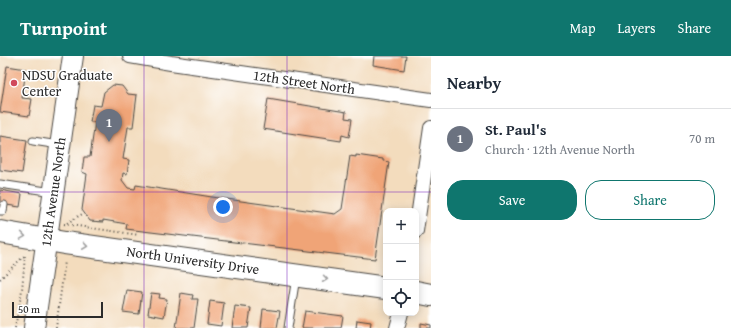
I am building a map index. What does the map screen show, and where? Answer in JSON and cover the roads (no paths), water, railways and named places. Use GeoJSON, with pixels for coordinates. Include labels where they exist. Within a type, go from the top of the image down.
{"type":"FeatureCollection","features":[{"type":"Feature","properties":{"kind":"main road","name":"12th Avenue North"},"geometry":{"type":"LineString","coordinates":[[34,328],[73,56]]}},
{"type":"Feature","properties":{"kind":"main road","name":"North University Drive"},"geometry":{"type":"LineString","coordinates":[[0,232],[383,288]]}},
{"type":"Feature","properties":{"kind":"main road"},"geometry":{"type":"LineString","coordinates":[[419,293],[431,295]]}},
{"type":"Feature","properties":{"kind":"street","name":"12th Street North"},"geometry":{"type":"LineString","coordinates":[[130,56],[431,100]]}},
{"type":"Feature","properties":{"kind":"street"},"geometry":{"type":"LineString","coordinates":[[419,210],[431,128]]}},
{"type":"Feature","properties":{"kind":"street"},"geometry":{"type":"LineString","coordinates":[[397,328],[400,316]]}},
{"type":"Feature","properties":{"kind":"lane"},"geometry":{"type":"LineString","coordinates":[[33,141],[60,145]]}},
{"type":"Feature","properties":{"kind":"lane"},"geometry":{"type":"LineString","coordinates":[[4,187],[53,192]]}},
{"type":"Feature","properties":{"kind":"lane"},"geometry":{"type":"LineString","coordinates":[[288,328],[296,275]]}},
{"type":"Feature","properties":{"kind":"place","name":"NDSU Graduate Center"},"geometry":{"type":"Point","coordinates":[14,83]}},
{"type":"Feature","properties":{"kind":"place","name":"St. Paul's"},"geometry":{"type":"Point","coordinates":[109,142]}}]}
